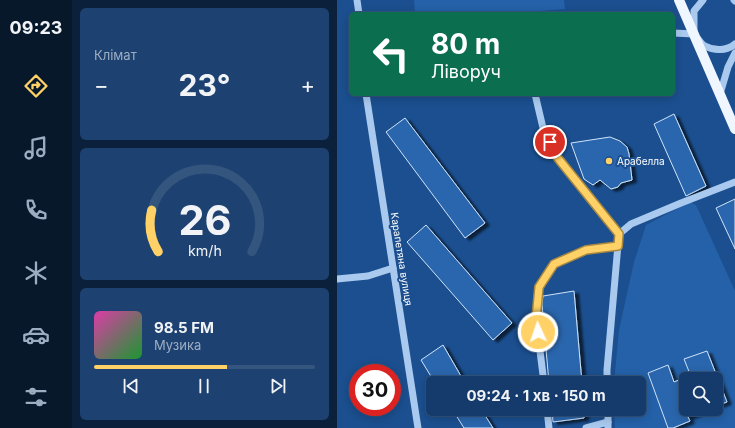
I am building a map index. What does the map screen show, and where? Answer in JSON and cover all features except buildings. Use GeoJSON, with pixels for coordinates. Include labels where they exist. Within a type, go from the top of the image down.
{"type":"FeatureCollection","features":[{"type":"Feature","properties":{"kind":"main road"},"geometry":{"type":"LineString","coordinates":[[679,0],[735,129]]}},
{"type":"Feature","properties":{"kind":"street"},"geometry":{"type":"LineString","coordinates":[[357,0],[359,12]]}},
{"type":"Feature","properties":{"kind":"street"},"geometry":{"type":"LineString","coordinates":[[703,0],[694,11],[694,34],[704,46],[718,50],[731,48],[735,44]]}},
{"type":"Feature","properties":{"kind":"street"},"geometry":{"type":"LineString","coordinates":[[675,34],[694,34]]}},
{"type":"Feature","properties":{"kind":"street"},"geometry":{"type":"LineString","coordinates":[[720,94],[728,67],[735,53]]}},
{"type":"Feature","properties":{"kind":"street","name":"Карапетяна вулиця"},"geometry":{"type":"LineString","coordinates":[[366,96],[418,428]]}},
{"type":"Feature","properties":{"kind":"street"},"geometry":{"type":"LineString","coordinates":[[535,96],[543,128],[557,157],[619,234],[607,376]]}},
{"type":"Feature","properties":{"kind":"street"},"geometry":{"type":"LineString","coordinates":[[619,234],[631,224],[735,182]]}},
{"type":"Feature","properties":{"kind":"street"},"geometry":{"type":"LineString","coordinates":[[543,376],[536,319],[539,287],[554,264],[586,250],[618,246]]}},
{"type":"Feature","properties":{"kind":"street"},"geometry":{"type":"LineString","coordinates":[[337,279],[368,276],[393,268]]}},
{"type":"Feature","properties":{"kind":"street"},"geometry":{"type":"LineString","coordinates":[[548,416],[549,428]]}},
{"type":"Feature","properties":{"kind":"street"},"geometry":{"type":"LineString","coordinates":[[586,428],[608,425]]}},
{"type":"Feature","properties":{"kind":"shaded area"},"geometry":{"type":"Polygon","coordinates":[[[414,0],[564,0],[565,9],[528,12],[415,12],[414,0]]]}},
{"type":"Feature","properties":{"kind":"shaded area"},"geometry":{"type":"Polygon","coordinates":[[[690,202],[696,205],[735,291],[735,428],[615,428],[614,416],[646,416],[646,376],[615,376],[619,330],[634,262],[646,225],[690,202]]]}},
{"type":"Feature","properties":{"kind":"place","name":"Арабелла"},"geometry":{"type":"Point","coordinates":[609,161]}},
{"type":"Feature","properties":{"kind":"route"},"geometry":{"type":"LineString","coordinates":[[538,332],[536,319],[539,287],[554,264],[586,250],[618,246],[619,234],[557,157],[550,142]]}}]}
